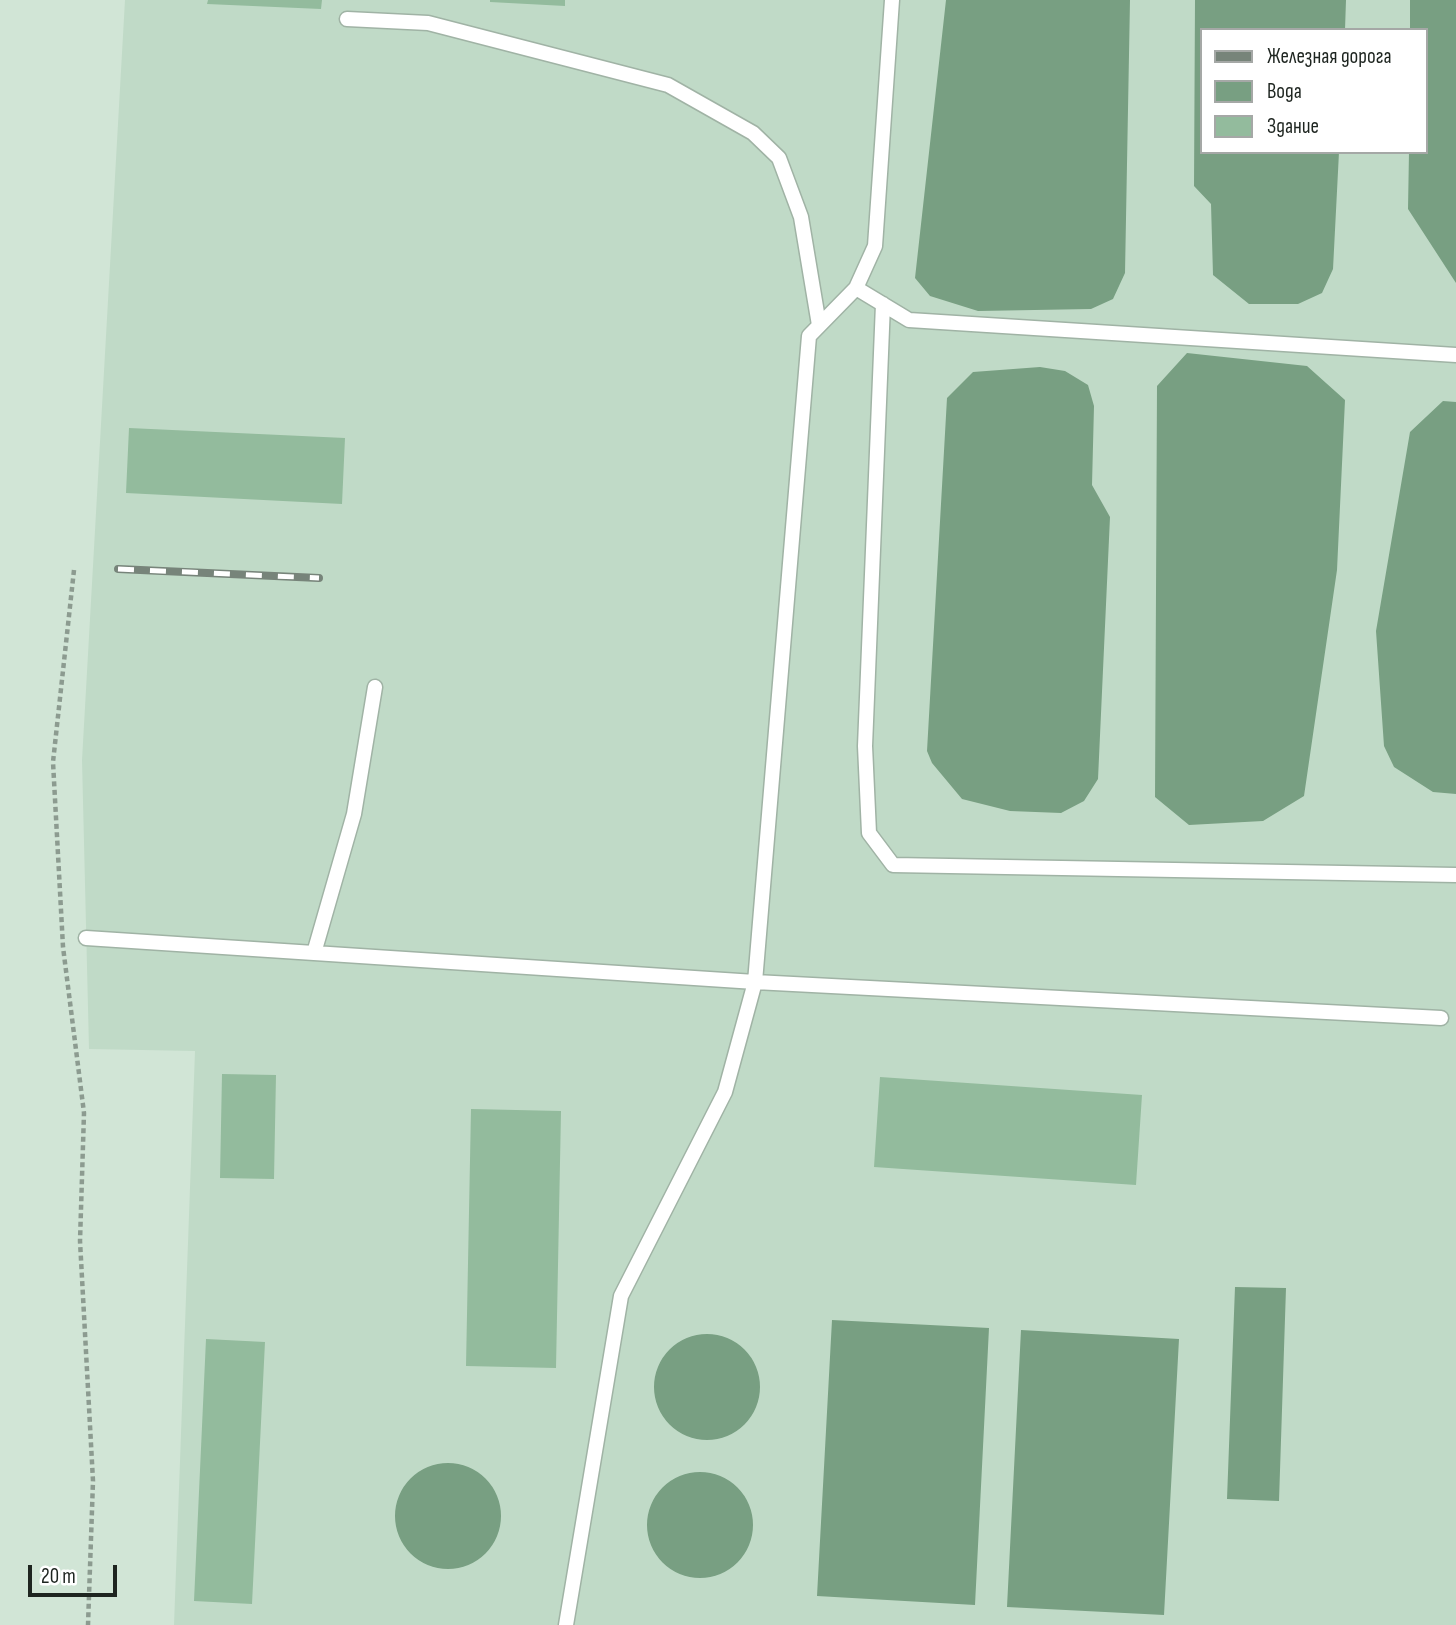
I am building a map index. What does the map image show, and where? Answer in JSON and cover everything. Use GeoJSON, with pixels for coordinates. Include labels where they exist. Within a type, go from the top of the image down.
{"type":"FeatureCollection","features":[{"type":"Feature","properties":{"kind":"lane"},"geometry":{"type":"LineString","coordinates":[[566,1625],[621,1296],[725,1092],[755,982],[809,335],[856,288],[875,246],[892,0]]}},
{"type":"Feature","properties":{"kind":"lane"},"geometry":{"type":"LineString","coordinates":[[347,19],[428,23],[668,85],[752,133],[779,158],[801,218],[819,325]]}},
{"type":"Feature","properties":{"kind":"lane"},"geometry":{"type":"LineString","coordinates":[[856,288],[909,320],[1456,355]]}},
{"type":"Feature","properties":{"kind":"lane"},"geometry":{"type":"LineString","coordinates":[[883,304],[865,746],[869,833],[892,865],[1456,875]]}},
{"type":"Feature","properties":{"kind":"lane"},"geometry":{"type":"LineString","coordinates":[[314,953],[354,814],[374,687]]}},
{"type":"Feature","properties":{"kind":"lane"},"geometry":{"type":"LineString","coordinates":[[86,938],[755,982],[1441,1018]]}},
{"type":"Feature","properties":{"kind":"path"},"geometry":{"type":"LineString","coordinates":[[74,570],[53,762],[63,947],[84,1113],[80,1241],[93,1481],[88,1625]]}},
{"type":"Feature","properties":{"kind":"shaded area"},"geometry":{"type":"Polygon","coordinates":[[[125,0],[1456,0],[1456,1625],[174,1625],[195,1051],[89,1049],[82,760],[125,0]]]}},
{"type":"Feature","properties":{"kind":"water"},"geometry":{"type":"Polygon","coordinates":[[[946,0],[1130,0],[1125,273],[1113,299],[1091,309],[978,311],[930,296],[915,278],[946,0]]]}},
{"type":"Feature","properties":{"kind":"water"},"geometry":{"type":"Polygon","coordinates":[[[1195,0],[1346,0],[1345,28],[1200,28],[1200,154],[1339,154],[1333,269],[1322,293],[1298,304],[1249,304],[1213,275],[1211,204],[1194,186],[1195,0]]]}},
{"type":"Feature","properties":{"kind":"water"},"geometry":{"type":"Polygon","coordinates":[[[1410,0],[1456,0],[1456,283],[1408,209],[1409,154],[1428,154],[1428,28],[1410,28],[1410,0]]]}},
{"type":"Feature","properties":{"kind":"water"},"geometry":{"type":"Polygon","coordinates":[[[1187,353],[1307,366],[1345,400],[1337,570],[1304,796],[1263,821],[1189,825],[1155,797],[1157,386],[1187,353]]]}},
{"type":"Feature","properties":{"kind":"water"},"geometry":{"type":"Polygon","coordinates":[[[1040,367],[1065,371],[1088,385],[1094,406],[1092,485],[1110,517],[1098,779],[1084,801],[1061,813],[1010,811],[962,799],[932,763],[927,751],[947,398],[973,372],[1040,367]]]}},
{"type":"Feature","properties":{"kind":"water"},"geometry":{"type":"Polygon","coordinates":[[[1443,401],[1456,402],[1456,794],[1433,792],[1394,767],[1384,746],[1376,631],[1410,432],[1443,401]]]}},
{"type":"Feature","properties":{"kind":"water"},"geometry":{"type":"Polygon","coordinates":[[[1235,1287],[1286,1288],[1279,1501],[1227,1499],[1235,1287]]]}},
{"type":"Feature","properties":{"kind":"water"},"geometry":{"type":"Polygon","coordinates":[[[832,1320],[989,1328],[975,1605],[817,1596],[832,1320]]]}},
{"type":"Feature","properties":{"kind":"water"},"geometry":{"type":"Polygon","coordinates":[[[1021,1330],[1179,1339],[1164,1615],[1007,1607],[1021,1330]]]}},
{"type":"Feature","properties":{"kind":"water"},"geometry":{"type":"Polygon","coordinates":[[[707,1334],[727,1338],[744,1350],[756,1367],[760,1387],[756,1407],[744,1424],[727,1436],[707,1440],[687,1436],[670,1424],[658,1407],[654,1387],[658,1367],[670,1350],[687,1338],[707,1334]]]}},
{"type":"Feature","properties":{"kind":"water"},"geometry":{"type":"Polygon","coordinates":[[[448,1463],[468,1467],[485,1479],[497,1496],[501,1516],[497,1536],[485,1553],[468,1565],[448,1569],[428,1565],[411,1553],[399,1536],[395,1516],[399,1496],[411,1479],[428,1467],[448,1463]]]}},
{"type":"Feature","properties":{"kind":"water"},"geometry":{"type":"Polygon","coordinates":[[[700,1472],[720,1476],[737,1488],[749,1505],[753,1525],[749,1545],[737,1562],[720,1574],[700,1578],[680,1574],[663,1562],[651,1545],[647,1525],[651,1505],[663,1488],[680,1476],[700,1472]]]}},
{"type":"Feature","properties":{"kind":"building"},"geometry":{"type":"Polygon","coordinates":[[[208,0],[322,0],[321,9],[207,4],[208,0]]]}},
{"type":"Feature","properties":{"kind":"building"},"geometry":{"type":"Polygon","coordinates":[[[565,0],[565,6],[490,2],[565,0]]]}},
{"type":"Feature","properties":{"kind":"building"},"geometry":{"type":"Polygon","coordinates":[[[129,428],[345,438],[342,504],[126,493],[129,428]]]}},
{"type":"Feature","properties":{"kind":"building"},"geometry":{"type":"Polygon","coordinates":[[[222,1074],[276,1075],[274,1179],[220,1178],[222,1074]]]}},
{"type":"Feature","properties":{"kind":"building"},"geometry":{"type":"Polygon","coordinates":[[[880,1077],[1142,1095],[1136,1185],[874,1167],[880,1077]]]}},
{"type":"Feature","properties":{"kind":"building"},"geometry":{"type":"Polygon","coordinates":[[[471,1109],[561,1111],[556,1368],[466,1366],[471,1109]]]}},
{"type":"Feature","properties":{"kind":"building"},"geometry":{"type":"Polygon","coordinates":[[[206,1339],[265,1342],[252,1604],[194,1601],[206,1339]]]}},
{"type":"Feature","properties":{"kind":"railway"},"geometry":{"type":"LineString","coordinates":[[118,569],[319,578]]}}]}
